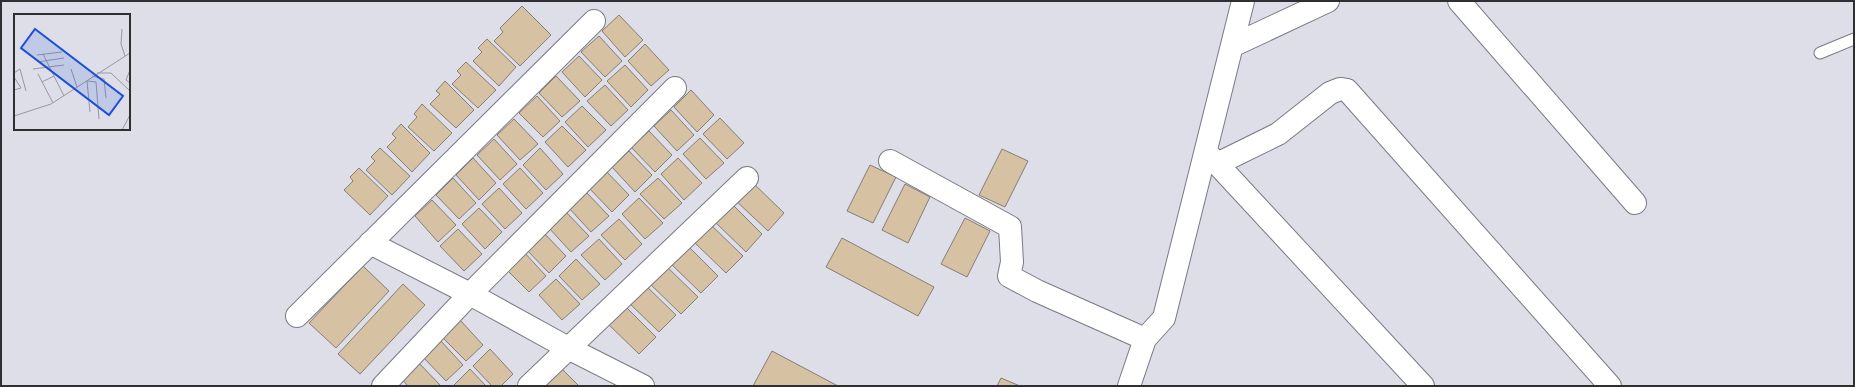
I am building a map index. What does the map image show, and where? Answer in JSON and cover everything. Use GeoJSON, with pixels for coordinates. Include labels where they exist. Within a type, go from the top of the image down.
{"type":"FeatureCollection","features":[{"type":"Feature","properties":{"kind":"street"},"geometry":{"type":"LineString","coordinates":[[1129,386],[1145,339],[1164,318],[1211,158],[1232,46],[1243,1]]}},
{"type":"Feature","properties":{"kind":"street"},"geometry":{"type":"LineString","coordinates":[[1232,46],[1328,1]]}},
{"type":"Feature","properties":{"kind":"street"},"geometry":{"type":"LineString","coordinates":[[1459,1],[1635,203]]}},
{"type":"Feature","properties":{"kind":"street"},"geometry":{"type":"LineString","coordinates":[[297,316],[594,21]]}},
{"type":"Feature","properties":{"kind":"street"},"geometry":{"type":"LineString","coordinates":[[383,386],[470,294],[675,88]]}},
{"type":"Feature","properties":{"kind":"street"},"geometry":{"type":"LineString","coordinates":[[1211,158],[1278,134],[1330,94],[1340,89],[1347,90],[1610,386]]}},
{"type":"Feature","properties":{"kind":"street"},"geometry":{"type":"LineString","coordinates":[[1211,158],[1423,386]]}},
{"type":"Feature","properties":{"kind":"street"},"geometry":{"type":"LineString","coordinates":[[890,161],[1010,227],[1012,262],[1009,276],[1037,291],[1145,339]]}},
{"type":"Feature","properties":{"kind":"street"},"geometry":{"type":"LineString","coordinates":[[529,386],[747,178]]}},
{"type":"Feature","properties":{"kind":"street"},"geometry":{"type":"LineString","coordinates":[[370,243],[470,294],[568,348],[643,386]]}},
{"type":"Feature","properties":{"kind":"lane"},"geometry":{"type":"LineString","coordinates":[[1820,53],[1854,39]]}},
{"type":"Feature","properties":{"kind":"building"},"geometry":{"type":"Polygon","coordinates":[[[522,6],[551,35],[520,66],[494,41],[503,32],[500,28],[522,6]]]}},
{"type":"Feature","properties":{"kind":"building"},"geometry":{"type":"Polygon","coordinates":[[[619,15],[643,40],[625,57],[602,31],[619,15]]]}},
{"type":"Feature","properties":{"kind":"building"},"geometry":{"type":"Polygon","coordinates":[[[599,36],[622,61],[605,77],[581,52],[599,36]]]}},
{"type":"Feature","properties":{"kind":"building"},"geometry":{"type":"Polygon","coordinates":[[[487,39],[516,67],[499,86],[473,61],[482,52],[478,48],[487,39]]]}},
{"type":"Feature","properties":{"kind":"building"},"geometry":{"type":"Polygon","coordinates":[[[645,44],[669,70],[651,86],[628,61],[645,44]]]}},
{"type":"Feature","properties":{"kind":"building"},"geometry":{"type":"Polygon","coordinates":[[[579,56],[602,80],[585,97],[562,72],[579,56]]]}},
{"type":"Feature","properties":{"kind":"building"},"geometry":{"type":"Polygon","coordinates":[[[466,62],[496,90],[478,108],[452,84],[461,75],[457,71],[466,62]]]}},
{"type":"Feature","properties":{"kind":"building"},"geometry":{"type":"Polygon","coordinates":[[[625,65],[648,90],[631,107],[607,81],[625,65]]]}},
{"type":"Feature","properties":{"kind":"building"},"geometry":{"type":"Polygon","coordinates":[[[556,76],[580,101],[562,117],[539,93],[556,76]]]}},
{"type":"Feature","properties":{"kind":"building"},"geometry":{"type":"Polygon","coordinates":[[[445,81],[474,110],[456,128],[430,104],[440,94],[436,91],[445,81]]]}},
{"type":"Feature","properties":{"kind":"building"},"geometry":{"type":"Polygon","coordinates":[[[605,85],[628,110],[611,126],[587,101],[605,85]]]}},
{"type":"Feature","properties":{"kind":"building"},"geometry":{"type":"Polygon","coordinates":[[[691,90],[714,115],[697,132],[674,107],[691,90]]]}},
{"type":"Feature","properties":{"kind":"building"},"geometry":{"type":"Polygon","coordinates":[[[537,96],[560,121],[543,137],[519,113],[537,96]]]}},
{"type":"Feature","properties":{"kind":"building"},"geometry":{"type":"Polygon","coordinates":[[[422,104],[452,133],[434,151],[408,127],[417,117],[414,114],[422,104]]]}},
{"type":"Feature","properties":{"kind":"building"},"geometry":{"type":"Polygon","coordinates":[[[582,106],[606,130],[588,147],[565,122],[582,106]]]}},
{"type":"Feature","properties":{"kind":"building"},"geometry":{"type":"Polygon","coordinates":[[[671,110],[694,135],[677,151],[654,126],[671,110]]]}},
{"type":"Feature","properties":{"kind":"building"},"geometry":{"type":"Polygon","coordinates":[[[720,118],[744,143],[727,159],[703,134],[720,118]]]}},
{"type":"Feature","properties":{"kind":"building"},"geometry":{"type":"Polygon","coordinates":[[[514,119],[538,144],[520,160],[497,135],[514,119]]]}},
{"type":"Feature","properties":{"kind":"building"},"geometry":{"type":"Polygon","coordinates":[[[401,124],[430,153],[412,172],[387,147],[396,138],[392,134],[401,124]]]}},
{"type":"Feature","properties":{"kind":"building"},"geometry":{"type":"Polygon","coordinates":[[[562,126],[586,150],[568,167],[545,142],[562,126]]]}},
{"type":"Feature","properties":{"kind":"building"},"geometry":{"type":"Polygon","coordinates":[[[649,131],[672,155],[655,172],[631,147],[649,131]]]}},
{"type":"Feature","properties":{"kind":"building"},"geometry":{"type":"Polygon","coordinates":[[[700,138],[724,163],[706,179],[683,154],[700,138]]]}},
{"type":"Feature","properties":{"kind":"building"},"geometry":{"type":"Polygon","coordinates":[[[494,139],[517,164],[500,180],[477,155],[494,139]]]}},
{"type":"Feature","properties":{"kind":"building"},"geometry":{"type":"Polygon","coordinates":[[[380,148],[410,176],[392,195],[366,170],[375,161],[371,157],[380,148]]]}},
{"type":"Feature","properties":{"kind":"building"},"geometry":{"type":"Polygon","coordinates":[[[540,148],[563,174],[546,190],[523,165],[540,148]]]}},
{"type":"Feature","properties":{"kind":"building"},"geometry":{"type":"Polygon","coordinates":[[[1002,149],[1028,161],[1005,207],[979,195],[1002,149]]]}},
{"type":"Feature","properties":{"kind":"building"},"geometry":{"type":"Polygon","coordinates":[[[629,151],[652,175],[635,192],[612,167],[629,151]]]}},
{"type":"Feature","properties":{"kind":"building"},"geometry":{"type":"Polygon","coordinates":[[[473,158],[496,183],[479,200],[456,175],[473,158]]]}},
{"type":"Feature","properties":{"kind":"building"},"geometry":{"type":"Polygon","coordinates":[[[678,158],[702,183],[684,200],[661,174],[678,158]]]}},
{"type":"Feature","properties":{"kind":"building"},"geometry":{"type":"Polygon","coordinates":[[[870,165],[896,177],[873,223],[847,211],[870,165]]]}},
{"type":"Feature","properties":{"kind":"building"},"geometry":{"type":"Polygon","coordinates":[[[359,168],[388,196],[370,215],[344,190],[353,181],[350,177],[359,168]]]}},
{"type":"Feature","properties":{"kind":"building"},"geometry":{"type":"Polygon","coordinates":[[[520,168],[543,193],[526,209],[503,184],[520,168]]]}},
{"type":"Feature","properties":{"kind":"building"},"geometry":{"type":"Polygon","coordinates":[[[605,170],[629,195],[612,212],[588,187],[605,170]]]}},
{"type":"Feature","properties":{"kind":"building"},"geometry":{"type":"Polygon","coordinates":[[[453,178],[476,203],[459,219],[436,195],[453,178]]]}},
{"type":"Feature","properties":{"kind":"building"},"geometry":{"type":"Polygon","coordinates":[[[658,178],[682,203],[664,219],[640,194],[658,178]]]}},
{"type":"Feature","properties":{"kind":"building"},"geometry":{"type":"Polygon","coordinates":[[[751,181],[784,213],[768,231],[734,199],[751,181]]]}},
{"type":"Feature","properties":{"kind":"building"},"geometry":{"type":"Polygon","coordinates":[[[905,184],[930,197],[908,243],[882,230],[905,184]]]}},
{"type":"Feature","properties":{"kind":"building"},"geometry":{"type":"Polygon","coordinates":[[[499,188],[522,213],[505,229],[482,204],[499,188]]]}},
{"type":"Feature","properties":{"kind":"building"},"geometry":{"type":"Polygon","coordinates":[[[585,191],[609,216],[591,232],[568,207],[585,191]]]}},
{"type":"Feature","properties":{"kind":"building"},"geometry":{"type":"Polygon","coordinates":[[[639,198],[663,223],[645,239],[622,214],[639,198]]]}},
{"type":"Feature","properties":{"kind":"building"},"geometry":{"type":"Polygon","coordinates":[[[432,200],[456,225],[438,242],[415,216],[432,200]]]}},
{"type":"Feature","properties":{"kind":"building"},"geometry":{"type":"Polygon","coordinates":[[[730,202],[762,234],[746,252],[713,220],[730,202]]]}},
{"type":"Feature","properties":{"kind":"building"},"geometry":{"type":"Polygon","coordinates":[[[479,208],[502,232],[485,249],[462,224],[479,208]]]}},
{"type":"Feature","properties":{"kind":"building"},"geometry":{"type":"Polygon","coordinates":[[[565,211],[589,236],[571,252],[548,227],[565,211]]]}},
{"type":"Feature","properties":{"kind":"building"},"geometry":{"type":"Polygon","coordinates":[[[965,218],[990,231],[967,277],[941,264],[965,218]]]}},
{"type":"Feature","properties":{"kind":"building"},"geometry":{"type":"Polygon","coordinates":[[[619,219],[642,244],[625,260],[601,235],[619,219]]]}},
{"type":"Feature","properties":{"kind":"building"},"geometry":{"type":"Polygon","coordinates":[[[710,224],[743,256],[726,273],[693,241],[710,224]]]}},
{"type":"Feature","properties":{"kind":"building"},"geometry":{"type":"Polygon","coordinates":[[[458,229],[482,254],[464,271],[440,246],[458,229]]]}},
{"type":"Feature","properties":{"kind":"building"},"geometry":{"type":"Polygon","coordinates":[[[543,232],[566,256],[549,273],[525,248],[543,232]]]}},
{"type":"Feature","properties":{"kind":"building"},"geometry":{"type":"Polygon","coordinates":[[[842,238],[934,287],[918,316],[826,267],[842,238]]]}},
{"type":"Feature","properties":{"kind":"building"},"geometry":{"type":"Polygon","coordinates":[[[599,239],[622,264],[605,280],[581,255],[599,239]]]}},
{"type":"Feature","properties":{"kind":"building"},"geometry":{"type":"Polygon","coordinates":[[[685,243],[718,276],[701,293],[668,261],[685,243]]]}},
{"type":"Feature","properties":{"kind":"building"},"geometry":{"type":"Polygon","coordinates":[[[523,251],[546,276],[529,292],[505,268],[523,251]]]}},
{"type":"Feature","properties":{"kind":"building"},"geometry":{"type":"Polygon","coordinates":[[[576,259],[600,284],[582,300],[559,276],[576,259]]]}},
{"type":"Feature","properties":{"kind":"building"},"geometry":{"type":"Polygon","coordinates":[[[665,265],[698,297],[681,314],[648,282],[665,265]]]}},
{"type":"Feature","properties":{"kind":"building"},"geometry":{"type":"Polygon","coordinates":[[[363,266],[389,291],[336,348],[309,323],[363,266]]]}},
{"type":"Feature","properties":{"kind":"building"},"geometry":{"type":"Polygon","coordinates":[[[556,279],[580,304],[562,320],[539,295],[556,279]]]}},
{"type":"Feature","properties":{"kind":"building"},"geometry":{"type":"Polygon","coordinates":[[[643,283],[676,315],[659,332],[626,300],[643,283]]]}},
{"type":"Feature","properties":{"kind":"building"},"geometry":{"type":"Polygon","coordinates":[[[403,284],[425,305],[360,374],[338,354],[403,284]]]}},
{"type":"Feature","properties":{"kind":"building"},"geometry":{"type":"Polygon","coordinates":[[[623,304],[656,337],[639,354],[606,322],[623,304]]]}},
{"type":"Feature","properties":{"kind":"building"},"geometry":{"type":"Polygon","coordinates":[[[460,320],[483,345],[466,361],[442,337],[460,320]]]}},
{"type":"Feature","properties":{"kind":"building"},"geometry":{"type":"Polygon","coordinates":[[[440,340],[463,365],[446,381],[422,356],[440,340]]]}},
{"type":"Feature","properties":{"kind":"building"},"geometry":{"type":"Polygon","coordinates":[[[490,349],[513,374],[501,386],[492,386],[473,366],[490,349]]]}},
{"type":"Feature","properties":{"kind":"building"},"geometry":{"type":"Polygon","coordinates":[[[772,351],[838,386],[753,386],[772,351]]]}},
{"type":"Feature","properties":{"kind":"building"},"geometry":{"type":"Polygon","coordinates":[[[417,361],[441,386],[408,386],[400,377],[417,361]]]}},
{"type":"Feature","properties":{"kind":"building"},"geometry":{"type":"Polygon","coordinates":[[[561,368],[579,386],[544,386],[561,368]]]}},
{"type":"Feature","properties":{"kind":"building"},"geometry":{"type":"Polygon","coordinates":[[[470,369],[486,386],[453,386],[470,369]]]}},
{"type":"Feature","properties":{"kind":"building"},"geometry":{"type":"Polygon","coordinates":[[[1001,378],[1020,386],[997,386],[1001,378]]]}}]}
